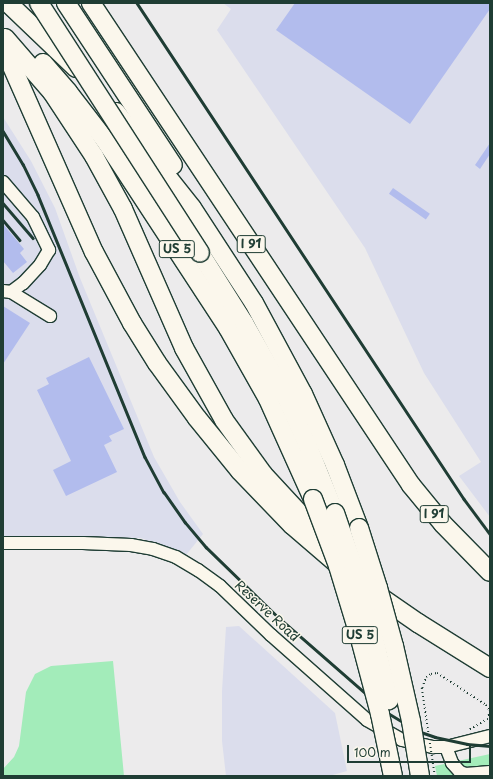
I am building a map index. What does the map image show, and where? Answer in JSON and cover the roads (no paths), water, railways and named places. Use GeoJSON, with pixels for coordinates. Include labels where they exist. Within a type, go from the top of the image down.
{"type":"FeatureCollection","features":[{"type":"Feature","properties":{"kind":"highway","name":"US 5"},"geometry":{"type":"LineString","coordinates":[[8,3],[44,35],[94,86],[141,141],[209,232],[244,286],[278,344],[303,394],[335,465],[359,528],[394,646],[410,716],[420,776]]}},
{"type":"Feature","properties":{"kind":"highway"},"geometry":{"type":"LineString","coordinates":[[39,3],[244,323],[286,397],[335,513],[353,563],[372,628],[386,686],[402,776]]}},
{"type":"Feature","properties":{"kind":"highway"},"geometry":{"type":"LineString","coordinates":[[66,3],[257,295],[291,354],[303,394]]}},
{"type":"Feature","properties":{"kind":"highway","name":"I 91"},"geometry":{"type":"LineString","coordinates":[[90,3],[411,485],[454,536],[490,572]]}},
{"type":"Feature","properties":{"kind":"highway","name":"US 5"},"geometry":{"type":"LineString","coordinates":[[3,23],[33,52],[68,92],[106,140],[246,358],[279,423],[313,499],[338,566],[361,639],[380,714],[393,776]]}},
{"type":"Feature","properties":{"kind":"highway"},"geometry":{"type":"LineString","coordinates":[[3,36],[52,92],[94,156],[123,209],[181,343],[224,420],[263,474],[333,551],[341,567]]}},
{"type":"Feature","properties":{"kind":"highway"},"geometry":{"type":"LineString","coordinates":[[3,46],[94,252],[143,340],[207,432],[257,490],[299,532],[341,567],[423,627],[490,668]]}},
{"type":"Feature","properties":{"kind":"street"},"geometry":{"type":"LineString","coordinates":[[3,182],[33,217],[49,250],[40,265],[23,284],[7,292]]}},
{"type":"Feature","properties":{"kind":"street"},"geometry":{"type":"LineString","coordinates":[[7,292],[50,316]]}},
{"type":"Feature","properties":{"kind":"street","name":"Reserve Road"},"geometry":{"type":"LineString","coordinates":[[3,543],[83,543],[131,545],[153,549],[176,557],[198,570],[220,586],[271,635],[367,720],[402,740],[433,747],[446,746],[490,736]]}},
{"type":"Feature","properties":{"kind":"street"},"geometry":{"type":"LineString","coordinates":[[446,746],[452,763],[460,772],[466,774],[490,772]]}},
{"type":"Feature","properties":{"kind":"railway"},"geometry":{"type":"LineString","coordinates":[[137,3],[464,499],[490,534]]}},
{"type":"Feature","properties":{"kind":"railway"},"geometry":{"type":"LineString","coordinates":[[3,131],[23,164],[38,195],[145,457],[164,492],[185,522],[206,547],[277,616],[388,713],[418,731],[435,737],[467,744],[490,746]]}},
{"type":"Feature","properties":{"kind":"railway"},"geometry":{"type":"LineString","coordinates":[[3,203],[33,238]]}},
{"type":"Feature","properties":{"kind":"railway"},"geometry":{"type":"LineString","coordinates":[[3,220],[20,240]]}}]}
